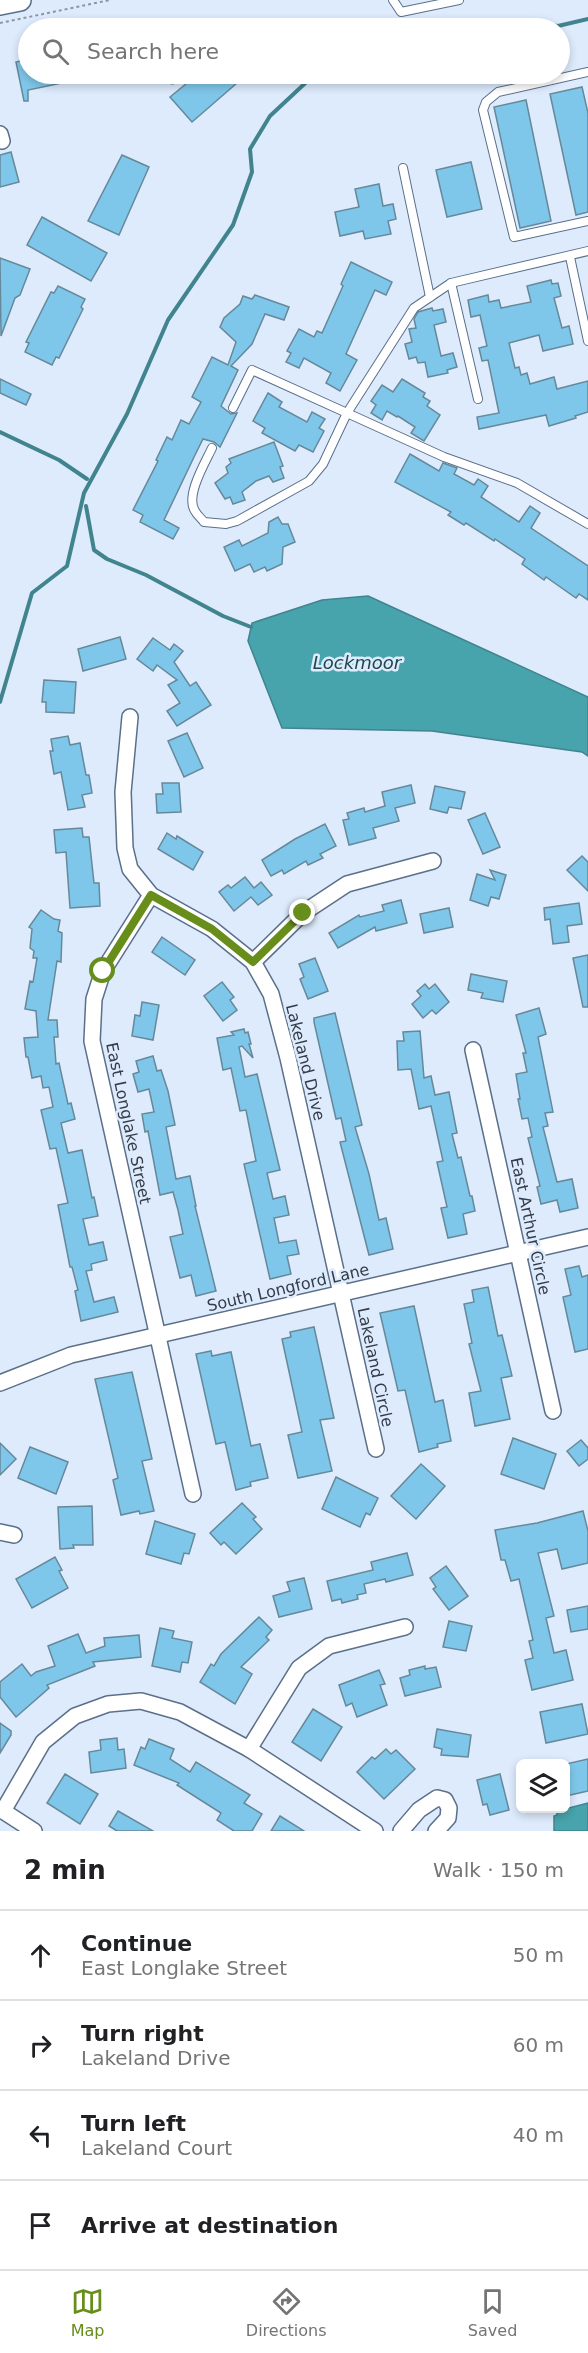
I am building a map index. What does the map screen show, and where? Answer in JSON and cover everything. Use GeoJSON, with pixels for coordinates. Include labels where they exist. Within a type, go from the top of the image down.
{"type":"FeatureCollection","features":[{"type":"Feature","properties":{"kind":"main road"},"geometry":{"type":"LineString","coordinates":[[0,4],[20,0]]}},
{"type":"Feature","properties":{"kind":"street"},"geometry":{"type":"LineString","coordinates":[[130,717],[123,792],[125,848],[130,868],[151,895]]}},
{"type":"Feature","properties":{"kind":"street"},"geometry":{"type":"LineString","coordinates":[[253,962],[303,913],[348,884],[433,861]]}},
{"type":"Feature","properties":{"kind":"street","name":"Lakeland Drive"},"geometry":{"type":"LineString","coordinates":[[151,895],[212,929],[253,962],[271,994],[288,1058],[341,1293]]}},
{"type":"Feature","properties":{"kind":"street","name":"East Longlake Street"},"geometry":{"type":"LineString","coordinates":[[151,895],[103,971],[94,999],[92,1041],[194,1494]]}},
{"type":"Feature","properties":{"kind":"street","name":"East Arthur Circle"},"geometry":{"type":"LineString","coordinates":[[473,1050],[553,1411]]}},
{"type":"Feature","properties":{"kind":"street","name":"South Longford Lane"},"geometry":{"type":"LineString","coordinates":[[0,1383],[71,1355],[588,1237]]}},
{"type":"Feature","properties":{"kind":"street","name":"Lakeland Circle"},"geometry":{"type":"LineString","coordinates":[[341,1293],[376,1449]]}},
{"type":"Feature","properties":{"kind":"street"},"geometry":{"type":"LineString","coordinates":[[249,1749],[299,1668],[329,1646],[405,1627]]}},
{"type":"Feature","properties":{"kind":"street"},"geometry":{"type":"LineString","coordinates":[[34,1831],[2,1810],[43,1742],[75,1716],[108,1704],[141,1701],[180,1712],[249,1749],[375,1831]]}},
{"type":"Feature","properties":{"kind":"street"},"geometry":{"type":"LineString","coordinates":[[401,1831],[419,1810],[437,1798],[445,1800],[449,1808],[448,1818],[436,1831]]}},
{"type":"Feature","properties":{"kind":"lane"},"geometry":{"type":"LineString","coordinates":[[393,0],[401,12],[459,0]]}},
{"type":"Feature","properties":{"kind":"lane"},"geometry":{"type":"LineString","coordinates":[[570,76],[588,72]]}},
{"type":"Feature","properties":{"kind":"lane"},"geometry":{"type":"LineString","coordinates":[[534,84],[498,92],[486,102],[483,110],[514,237],[588,220]]}},
{"type":"Feature","properties":{"kind":"lane"},"geometry":{"type":"LineString","coordinates":[[403,168],[430,297]]}},
{"type":"Feature","properties":{"kind":"lane"},"geometry":{"type":"LineString","coordinates":[[212,448],[194,488],[191,502],[194,511],[204,522],[225,524],[237,521],[309,481],[323,464],[347,413],[414,308],[451,283],[588,251]]}},
{"type":"Feature","properties":{"kind":"lane"},"geometry":{"type":"LineString","coordinates":[[570,257],[588,341]]}},
{"type":"Feature","properties":{"kind":"lane"},"geometry":{"type":"LineString","coordinates":[[451,283],[478,399]]}},
{"type":"Feature","properties":{"kind":"lane"},"geometry":{"type":"LineString","coordinates":[[233,408],[252,370],[444,457],[518,483],[588,524]]}},
{"type":"Feature","properties":{"kind":"path"},"geometry":{"type":"LineString","coordinates":[[24,18],[110,0]]}},
{"type":"Feature","properties":{"kind":"path"},"geometry":{"type":"LineString","coordinates":[[0,23],[18,19]]}},
{"type":"Feature","properties":{"kind":"water","name":"Lockmoor"},"geometry":{"type":"Polygon","coordinates":[[[368,596],[588,697],[588,756],[582,752],[432,731],[282,728],[248,641],[252,623],[322,600],[368,596]]]}},
{"type":"Feature","properties":{"kind":"water"},"geometry":{"type":"Polygon","coordinates":[[[588,1803],[588,1831],[554,1831],[554,1816],[557,1813],[570,1813],[570,1808],[588,1803]]]}},
{"type":"Feature","properties":{"kind":"building"},"geometry":{"type":"Polygon","coordinates":[[[21,84],[57,84],[28,90],[28,101],[24,101],[21,84]]]}},
{"type":"Feature","properties":{"kind":"building"},"geometry":{"type":"Polygon","coordinates":[[[186,84],[236,84],[192,122],[170,97],[186,84]]]}},
{"type":"Feature","properties":{"kind":"building"},"geometry":{"type":"Polygon","coordinates":[[[582,87],[588,113],[588,212],[576,215],[550,94],[582,87]]]}},
{"type":"Feature","properties":{"kind":"building"},"geometry":{"type":"Polygon","coordinates":[[[526,100],[551,221],[520,228],[494,107],[526,100]]]}},
{"type":"Feature","properties":{"kind":"building"},"geometry":{"type":"Polygon","coordinates":[[[11,152],[19,182],[0,187],[0,155],[11,152]]]}},
{"type":"Feature","properties":{"kind":"building"},"geometry":{"type":"Polygon","coordinates":[[[122,155],[149,167],[119,235],[88,221],[122,155]]]}},
{"type":"Feature","properties":{"kind":"building"},"geometry":{"type":"Polygon","coordinates":[[[471,162],[482,209],[447,217],[436,170],[471,162]]]}},
{"type":"Feature","properties":{"kind":"building"},"geometry":{"type":"Polygon","coordinates":[[[379,184],[383,206],[393,204],[396,219],[388,221],[391,234],[365,239],[363,231],[340,236],[335,212],[359,207],[355,189],[379,184]]]}},
{"type":"Feature","properties":{"kind":"building"},"geometry":{"type":"Polygon","coordinates":[[[42,217],[107,253],[91,281],[27,245],[42,217]]]}},
{"type":"Feature","properties":{"kind":"building"},"geometry":{"type":"Polygon","coordinates":[[[0,258],[30,269],[20,295],[15,298],[1,336],[0,258]]]}},
{"type":"Feature","properties":{"kind":"building"},"geometry":{"type":"Polygon","coordinates":[[[351,262],[392,282],[386,295],[375,290],[346,354],[357,360],[340,391],[326,383],[331,373],[304,358],[299,368],[286,362],[291,353],[287,351],[299,329],[314,337],[317,331],[322,333],[351,262]]]}},
{"type":"Feature","properties":{"kind":"building"},"geometry":{"type":"Polygon","coordinates":[[[551,280],[552,284],[558,283],[561,296],[554,298],[562,328],[569,326],[573,344],[543,351],[539,335],[509,343],[515,368],[519,367],[521,375],[527,373],[530,384],[554,377],[557,389],[588,381],[588,412],[549,426],[546,415],[479,429],[477,417],[499,413],[488,360],[482,361],[479,348],[487,346],[480,315],[471,317],[468,300],[488,295],[489,302],[499,300],[501,308],[531,302],[527,286],[551,280]]]}},
{"type":"Feature","properties":{"kind":"building"},"geometry":{"type":"Polygon","coordinates":[[[58,286],[85,299],[81,307],[83,309],[59,358],[56,357],[52,365],[25,352],[29,343],[26,342],[51,292],[54,293],[58,286]]]}},
{"type":"Feature","properties":{"kind":"building"},"geometry":{"type":"Polygon","coordinates":[[[255,295],[289,307],[284,320],[265,314],[252,344],[231,366],[238,370],[221,406],[231,414],[237,413],[220,447],[214,442],[203,439],[164,520],[179,528],[173,539],[140,522],[143,515],[133,510],[158,461],[156,460],[167,437],[172,440],[181,420],[189,424],[201,402],[192,397],[212,357],[228,365],[236,342],[220,327],[224,318],[240,304],[243,296],[252,299],[255,295]]]}},
{"type":"Feature","properties":{"kind":"building"},"geometry":{"type":"Polygon","coordinates":[[[432,308],[433,311],[443,309],[446,322],[434,325],[441,356],[453,353],[457,367],[447,370],[448,373],[428,377],[425,362],[418,363],[416,357],[409,359],[405,344],[412,342],[409,329],[416,328],[414,319],[418,312],[432,308]]]}},
{"type":"Feature","properties":{"kind":"building"},"geometry":{"type":"Polygon","coordinates":[[[0,379],[31,394],[26,405],[0,393],[0,379]]]}},
{"type":"Feature","properties":{"kind":"building"},"geometry":{"type":"Polygon","coordinates":[[[402,379],[425,393],[423,397],[430,401],[427,406],[440,415],[424,441],[411,433],[415,427],[398,416],[387,411],[382,420],[371,413],[376,405],[371,401],[382,385],[393,392],[402,379]]]}},
{"type":"Feature","properties":{"kind":"building"},"geometry":{"type":"Polygon","coordinates":[[[268,393],[282,402],[279,407],[307,422],[312,412],[325,419],[319,428],[324,431],[313,452],[299,445],[295,451],[262,433],[265,428],[253,421],[268,393]]]}},
{"type":"Feature","properties":{"kind":"building"},"geometry":{"type":"Polygon","coordinates":[[[274,442],[283,466],[280,467],[284,478],[273,482],[269,476],[256,481],[242,492],[245,500],[233,504],[230,497],[225,499],[215,483],[228,473],[226,467],[231,463],[229,459],[274,442]]]}},
{"type":"Feature","properties":{"kind":"building"},"geometry":{"type":"Polygon","coordinates":[[[410,454],[439,471],[443,463],[457,468],[454,474],[474,485],[478,479],[488,486],[481,497],[519,522],[530,506],[540,513],[531,528],[588,566],[588,600],[579,594],[576,598],[546,577],[544,580],[522,564],[525,559],[495,539],[494,541],[466,523],[464,525],[448,515],[451,512],[395,482],[410,454]]]}},
{"type":"Feature","properties":{"kind":"building"},"geometry":{"type":"Polygon","coordinates":[[[278,517],[282,524],[288,524],[295,542],[283,547],[282,564],[267,571],[265,567],[254,572],[250,564],[235,571],[224,547],[239,540],[242,546],[268,533],[269,522],[278,517]]]}},
{"type":"Feature","properties":{"kind":"building"},"geometry":{"type":"Polygon","coordinates":[[[120,637],[126,659],[83,671],[78,649],[120,637]]]}},
{"type":"Feature","properties":{"kind":"building"},"geometry":{"type":"Polygon","coordinates":[[[153,638],[170,650],[174,644],[183,651],[174,662],[190,686],[196,682],[211,705],[177,726],[167,711],[180,703],[168,685],[177,680],[157,665],[153,671],[137,659],[153,638]]]}},
{"type":"Feature","properties":{"kind":"building"},"geometry":{"type":"Polygon","coordinates":[[[44,680],[76,682],[74,713],[46,712],[46,702],[42,702],[44,680]]]}},
{"type":"Feature","properties":{"kind":"building"},"geometry":{"type":"Polygon","coordinates":[[[187,733],[203,768],[184,777],[168,741],[187,733]]]}},
{"type":"Feature","properties":{"kind":"building"},"geometry":{"type":"Polygon","coordinates":[[[68,736],[70,745],[80,743],[92,793],[82,795],[85,807],[68,810],[61,772],[54,774],[50,751],[53,751],[51,739],[68,736]]]}},
{"type":"Feature","properties":{"kind":"building"},"geometry":{"type":"Polygon","coordinates":[[[162,783],[179,783],[181,812],[157,813],[156,794],[163,794],[162,783]]]}},
{"type":"Feature","properties":{"kind":"building"},"geometry":{"type":"Polygon","coordinates":[[[411,785],[415,803],[395,808],[399,821],[373,828],[376,838],[349,845],[343,820],[349,819],[347,813],[364,808],[365,812],[385,806],[382,792],[411,785]]]}},
{"type":"Feature","properties":{"kind":"building"},"geometry":{"type":"Polygon","coordinates":[[[435,786],[465,792],[461,809],[449,807],[447,813],[430,809],[435,786]]]}},
{"type":"Feature","properties":{"kind":"building"},"geometry":{"type":"Polygon","coordinates":[[[485,813],[500,847],[483,854],[468,820],[485,813]]]}},
{"type":"Feature","properties":{"kind":"building"},"geometry":{"type":"Polygon","coordinates":[[[325,824],[336,846],[320,854],[323,858],[308,865],[306,861],[284,874],[282,870],[271,876],[262,860],[295,839],[325,824]]]}},
{"type":"Feature","properties":{"kind":"building"},"geometry":{"type":"Polygon","coordinates":[[[82,828],[83,837],[89,837],[94,883],[99,883],[100,906],[70,908],[66,852],[56,853],[54,830],[82,828]]]}},
{"type":"Feature","properties":{"kind":"building"},"geometry":{"type":"Polygon","coordinates":[[[167,833],[176,839],[177,836],[203,852],[193,870],[158,849],[167,833]]]}},
{"type":"Feature","properties":{"kind":"building"},"geometry":{"type":"Polygon","coordinates":[[[582,856],[588,862],[588,891],[567,870],[582,856]]]}},
{"type":"Feature","properties":{"kind":"building"},"geometry":{"type":"Polygon","coordinates":[[[490,870],[506,875],[499,899],[491,897],[488,906],[470,900],[477,874],[495,880],[490,870]]]}},
{"type":"Feature","properties":{"kind":"building"},"geometry":{"type":"Polygon","coordinates":[[[245,877],[254,888],[261,882],[272,895],[258,905],[251,897],[234,911],[219,892],[228,885],[231,888],[245,877]]]}},
{"type":"Feature","properties":{"kind":"building"},"geometry":{"type":"Polygon","coordinates":[[[401,900],[407,923],[376,931],[375,927],[338,948],[329,933],[359,915],[360,917],[384,911],[382,905],[401,900]]]}},
{"type":"Feature","properties":{"kind":"building"},"geometry":{"type":"Polygon","coordinates":[[[579,903],[582,924],[567,926],[569,942],[553,944],[550,919],[545,920],[544,908],[579,903]]]}},
{"type":"Feature","properties":{"kind":"building"},"geometry":{"type":"Polygon","coordinates":[[[449,908],[453,927],[424,933],[420,914],[449,908]]]}},
{"type":"Feature","properties":{"kind":"building"},"geometry":{"type":"Polygon","coordinates":[[[41,910],[54,919],[60,920],[58,931],[62,933],[61,962],[57,961],[48,1020],[57,1020],[58,1037],[54,1037],[56,1064],[59,1063],[68,1104],[71,1103],[75,1119],[61,1123],[68,1153],[82,1150],[92,1198],[94,1197],[98,1216],[83,1219],[89,1245],[103,1242],[107,1260],[91,1264],[92,1270],[86,1271],[94,1302],[114,1297],[118,1312],[81,1321],[75,1291],[78,1290],[72,1267],[70,1267],[58,1205],[68,1203],[56,1148],[50,1149],[41,1110],[53,1107],[49,1087],[43,1088],[41,1076],[32,1078],[24,1038],[38,1037],[36,1011],[25,1009],[37,958],[33,958],[34,951],[30,948],[32,929],[29,927],[41,910]]]}},
{"type":"Feature","properties":{"kind":"building"},"geometry":{"type":"Polygon","coordinates":[[[162,937],[195,960],[185,975],[152,952],[162,937]]]}},
{"type":"Feature","properties":{"kind":"building"},"geometry":{"type":"Polygon","coordinates":[[[588,955],[588,1007],[583,1007],[573,958],[588,955]]]}},
{"type":"Feature","properties":{"kind":"building"},"geometry":{"type":"Polygon","coordinates":[[[315,958],[328,991],[308,999],[300,979],[304,977],[299,964],[315,958]]]}},
{"type":"Feature","properties":{"kind":"building"},"geometry":{"type":"Polygon","coordinates":[[[471,974],[507,981],[503,1002],[481,998],[483,993],[468,990],[471,974]]]}},
{"type":"Feature","properties":{"kind":"building"},"geometry":{"type":"Polygon","coordinates":[[[222,982],[234,997],[230,1000],[237,1010],[223,1021],[204,996],[222,982]]]}},
{"type":"Feature","properties":{"kind":"building"},"geometry":{"type":"Polygon","coordinates":[[[425,984],[429,989],[435,984],[449,1002],[436,1014],[432,1010],[423,1018],[412,1004],[421,996],[417,991],[425,984]]]}},
{"type":"Feature","properties":{"kind":"building"},"geometry":{"type":"Polygon","coordinates":[[[142,1002],[159,1005],[153,1040],[132,1036],[135,1015],[140,1016],[142,1002]]]}},
{"type":"Feature","properties":{"kind":"building"},"geometry":{"type":"Polygon","coordinates":[[[539,1008],[546,1034],[538,1037],[553,1112],[545,1113],[548,1126],[543,1127],[557,1182],[572,1179],[578,1208],[560,1212],[557,1200],[541,1204],[537,1187],[540,1186],[528,1138],[532,1137],[528,1118],[522,1119],[518,1099],[520,1099],[516,1074],[527,1072],[523,1053],[526,1053],[516,1015],[539,1008]]]}},
{"type":"Feature","properties":{"kind":"building"},"geometry":{"type":"Polygon","coordinates":[[[335,1013],[362,1125],[355,1127],[369,1174],[379,1220],[386,1218],[393,1249],[369,1255],[340,1142],[346,1141],[341,1118],[336,1119],[314,1022],[314,1018],[335,1013]]]}},
{"type":"Feature","properties":{"kind":"building"},"geometry":{"type":"Polygon","coordinates":[[[244,1029],[245,1033],[248,1032],[253,1058],[242,1046],[239,1047],[245,1077],[257,1074],[280,1170],[267,1173],[273,1199],[285,1196],[289,1215],[274,1218],[279,1243],[296,1240],[299,1254],[287,1256],[291,1274],[270,1279],[244,1164],[256,1161],[246,1110],[240,1111],[231,1068],[223,1070],[217,1038],[234,1035],[231,1032],[244,1029]]]}},
{"type":"Feature","properties":{"kind":"building"},"geometry":{"type":"Polygon","coordinates":[[[420,1031],[424,1078],[431,1076],[435,1095],[449,1092],[457,1133],[452,1134],[458,1158],[461,1157],[475,1211],[463,1214],[467,1234],[448,1238],[441,1208],[447,1207],[437,1162],[443,1161],[431,1106],[419,1109],[411,1069],[398,1070],[397,1041],[404,1041],[403,1032],[420,1031]]]}},
{"type":"Feature","properties":{"kind":"building"},"geometry":{"type":"Polygon","coordinates":[[[153,1056],[157,1071],[161,1070],[168,1091],[175,1125],[166,1127],[176,1179],[190,1176],[216,1291],[196,1296],[191,1275],[180,1278],[170,1237],[183,1234],[178,1210],[173,1192],[160,1195],[148,1131],[145,1132],[142,1114],[154,1112],[149,1089],[138,1092],[133,1074],[139,1072],[136,1061],[153,1056]]]}},
{"type":"Feature","properties":{"kind":"building"},"geometry":{"type":"Polygon","coordinates":[[[579,1266],[582,1277],[588,1275],[588,1349],[575,1352],[563,1297],[571,1295],[565,1269],[579,1266]]]}},
{"type":"Feature","properties":{"kind":"building"},"geometry":{"type":"Polygon","coordinates":[[[488,1287],[498,1336],[502,1335],[512,1376],[501,1378],[510,1419],[475,1426],[469,1393],[481,1391],[469,1344],[472,1343],[464,1304],[474,1302],[472,1290],[488,1287]]]}},
{"type":"Feature","properties":{"kind":"building"},"geometry":{"type":"Polygon","coordinates":[[[414,1306],[435,1402],[443,1400],[451,1441],[419,1452],[405,1390],[398,1391],[380,1313],[414,1306]]]}},
{"type":"Feature","properties":{"kind":"building"},"geometry":{"type":"Polygon","coordinates":[[[314,1327],[334,1418],[320,1420],[332,1471],[298,1478],[288,1435],[302,1432],[282,1339],[291,1337],[290,1332],[314,1327]]]}},
{"type":"Feature","properties":{"kind":"building"},"geometry":{"type":"Polygon","coordinates":[[[211,1351],[212,1356],[231,1352],[251,1446],[260,1444],[268,1478],[250,1482],[251,1486],[236,1490],[225,1442],[216,1444],[196,1354],[211,1351]]]}},
{"type":"Feature","properties":{"kind":"building"},"geometry":{"type":"Polygon","coordinates":[[[132,1372],[152,1459],[142,1461],[154,1511],[140,1514],[139,1511],[121,1515],[113,1480],[118,1478],[95,1379],[132,1372]]]}},
{"type":"Feature","properties":{"kind":"building"},"geometry":{"type":"Polygon","coordinates":[[[513,1438],[556,1454],[544,1489],[501,1474],[513,1438]]]}},
{"type":"Feature","properties":{"kind":"building"},"geometry":{"type":"Polygon","coordinates":[[[581,1440],[588,1448],[588,1459],[579,1466],[567,1451],[581,1440]]]}},
{"type":"Feature","properties":{"kind":"building"},"geometry":{"type":"Polygon","coordinates":[[[0,1443],[16,1459],[0,1475],[0,1443]]]}},
{"type":"Feature","properties":{"kind":"building"},"geometry":{"type":"Polygon","coordinates":[[[30,1447],[68,1462],[56,1494],[18,1478],[30,1447]]]}},
{"type":"Feature","properties":{"kind":"building"},"geometry":{"type":"Polygon","coordinates":[[[421,1464],[445,1486],[416,1519],[391,1496],[421,1464]]]}},
{"type":"Feature","properties":{"kind":"building"},"geometry":{"type":"Polygon","coordinates":[[[336,1477],[378,1498],[370,1515],[366,1513],[360,1527],[322,1509],[336,1477]]]}},
{"type":"Feature","properties":{"kind":"building"},"geometry":{"type":"Polygon","coordinates":[[[242,1503],[256,1517],[253,1519],[262,1529],[236,1554],[224,1542],[221,1545],[210,1533],[242,1503]]]}},
{"type":"Feature","properties":{"kind":"building"},"geometry":{"type":"Polygon","coordinates":[[[92,1506],[93,1545],[73,1545],[74,1548],[60,1549],[58,1507],[92,1506]]]}},
{"type":"Feature","properties":{"kind":"building"},"geometry":{"type":"Polygon","coordinates":[[[583,1511],[588,1531],[588,1563],[562,1569],[557,1549],[538,1553],[554,1616],[546,1618],[554,1653],[566,1650],[573,1680],[532,1690],[525,1660],[533,1658],[529,1641],[533,1640],[519,1579],[511,1581],[505,1560],[501,1560],[495,1530],[537,1523],[583,1511]]]}},
{"type":"Feature","properties":{"kind":"building"},"geometry":{"type":"Polygon","coordinates":[[[155,1521],[195,1534],[189,1554],[184,1553],[181,1564],[146,1554],[155,1521]]]}},
{"type":"Feature","properties":{"kind":"building"},"geometry":{"type":"Polygon","coordinates":[[[407,1553],[413,1575],[386,1582],[385,1579],[364,1584],[366,1593],[357,1595],[358,1599],[342,1603],[341,1599],[332,1601],[327,1581],[373,1570],[371,1562],[407,1553]]]}},
{"type":"Feature","properties":{"kind":"building"},"geometry":{"type":"Polygon","coordinates":[[[55,1557],[68,1588],[32,1608],[16,1579],[55,1557]]]}},
{"type":"Feature","properties":{"kind":"building"},"geometry":{"type":"Polygon","coordinates":[[[446,1566],[468,1596],[449,1610],[433,1589],[436,1587],[430,1578],[446,1566]]]}},
{"type":"Feature","properties":{"kind":"building"},"geometry":{"type":"Polygon","coordinates":[[[304,1578],[312,1609],[279,1617],[273,1596],[290,1591],[287,1582],[304,1578]]]}},
{"type":"Feature","properties":{"kind":"building"},"geometry":{"type":"Polygon","coordinates":[[[588,1606],[588,1629],[571,1632],[567,1610],[588,1606]]]}},
{"type":"Feature","properties":{"kind":"building"},"geometry":{"type":"Polygon","coordinates":[[[259,1617],[272,1630],[266,1637],[269,1640],[241,1667],[252,1674],[235,1704],[200,1682],[211,1664],[214,1666],[221,1654],[259,1617]]]}},
{"type":"Feature","properties":{"kind":"building"},"geometry":{"type":"Polygon","coordinates":[[[449,1621],[472,1626],[466,1651],[443,1647],[449,1621]]]}},
{"type":"Feature","properties":{"kind":"building"},"geometry":{"type":"Polygon","coordinates":[[[160,1628],[174,1631],[172,1638],[192,1642],[188,1663],[182,1662],[180,1672],[152,1666],[160,1628]]]}},
{"type":"Feature","properties":{"kind":"building"},"geometry":{"type":"Polygon","coordinates":[[[78,1634],[86,1653],[105,1646],[104,1638],[139,1635],[141,1657],[93,1662],[95,1666],[47,1685],[49,1688],[16,1717],[0,1697],[0,1682],[22,1664],[31,1676],[55,1666],[48,1646],[78,1634]]]}},
{"type":"Feature","properties":{"kind":"building"},"geometry":{"type":"Polygon","coordinates":[[[425,1666],[425,1669],[436,1667],[441,1687],[405,1696],[400,1678],[410,1675],[409,1670],[425,1666]]]}},
{"type":"Feature","properties":{"kind":"building"},"geometry":{"type":"Polygon","coordinates":[[[379,1670],[385,1684],[380,1685],[387,1705],[357,1717],[352,1703],[346,1706],[339,1685],[379,1670]]]}},
{"type":"Feature","properties":{"kind":"building"},"geometry":{"type":"Polygon","coordinates":[[[582,1704],[588,1734],[546,1743],[540,1712],[582,1704]]]}},
{"type":"Feature","properties":{"kind":"building"},"geometry":{"type":"Polygon","coordinates":[[[313,1709],[342,1727],[321,1761],[292,1742],[313,1709]]]}},
{"type":"Feature","properties":{"kind":"building"},"geometry":{"type":"Polygon","coordinates":[[[0,1723],[11,1731],[11,1735],[0,1753],[0,1723]]]}},
{"type":"Feature","properties":{"kind":"building"},"geometry":{"type":"Polygon","coordinates":[[[437,1729],[471,1735],[468,1757],[441,1755],[442,1749],[434,1747],[437,1729]]]}},
{"type":"Feature","properties":{"kind":"building"},"geometry":{"type":"Polygon","coordinates":[[[117,1738],[118,1750],[124,1749],[126,1768],[91,1773],[89,1752],[101,1750],[100,1740],[117,1738]]]}},
{"type":"Feature","properties":{"kind":"building"},"geometry":{"type":"Polygon","coordinates":[[[149,1739],[174,1749],[170,1759],[190,1772],[196,1762],[250,1795],[244,1803],[262,1814],[252,1831],[234,1831],[217,1820],[221,1813],[177,1785],[179,1783],[134,1765],[141,1747],[145,1749],[149,1739]]]}},
{"type":"Feature","properties":{"kind":"building"},"geometry":{"type":"Polygon","coordinates":[[[386,1749],[391,1754],[396,1750],[415,1769],[384,1799],[357,1772],[372,1757],[375,1759],[386,1749]]]}},
{"type":"Feature","properties":{"kind":"building"},"geometry":{"type":"Polygon","coordinates":[[[588,1759],[588,1791],[570,1795],[570,1763],[588,1759]]]}},
{"type":"Feature","properties":{"kind":"building"},"geometry":{"type":"Polygon","coordinates":[[[65,1774],[98,1794],[80,1824],[47,1803],[65,1774]]]}},
{"type":"Feature","properties":{"kind":"building"},"geometry":{"type":"Polygon","coordinates":[[[500,1774],[509,1810],[490,1815],[487,1804],[483,1805],[477,1780],[500,1774]]]}},
{"type":"Feature","properties":{"kind":"building"},"geometry":{"type":"Polygon","coordinates":[[[118,1811],[153,1831],[117,1831],[109,1826],[118,1811]]]}},
{"type":"Feature","properties":{"kind":"building"},"geometry":{"type":"Polygon","coordinates":[[[280,1816],[304,1831],[271,1831],[280,1816]]]}},
{"type":"Feature","properties":{"kind":"waterway"},"geometry":{"type":"LineString","coordinates":[[570,23],[588,19]]}},
{"type":"Feature","properties":{"kind":"waterway"},"geometry":{"type":"LineString","coordinates":[[0,702],[32,593],[67,566],[84,493],[127,414],[168,320],[233,225],[252,172],[250,149],[270,116],[304,84]]}},
{"type":"Feature","properties":{"kind":"waterway"},"geometry":{"type":"LineString","coordinates":[[0,432],[59,460],[87,479]]}},
{"type":"Feature","properties":{"kind":"waterway"},"geometry":{"type":"LineString","coordinates":[[86,506],[94,550],[107,559],[146,575],[223,616],[251,627]]}},
{"type":"Feature","properties":{"kind":"route"},"geometry":{"type":"LineString","coordinates":[[103,971],[151,895],[212,929],[253,962],[303,913]]}}]}
